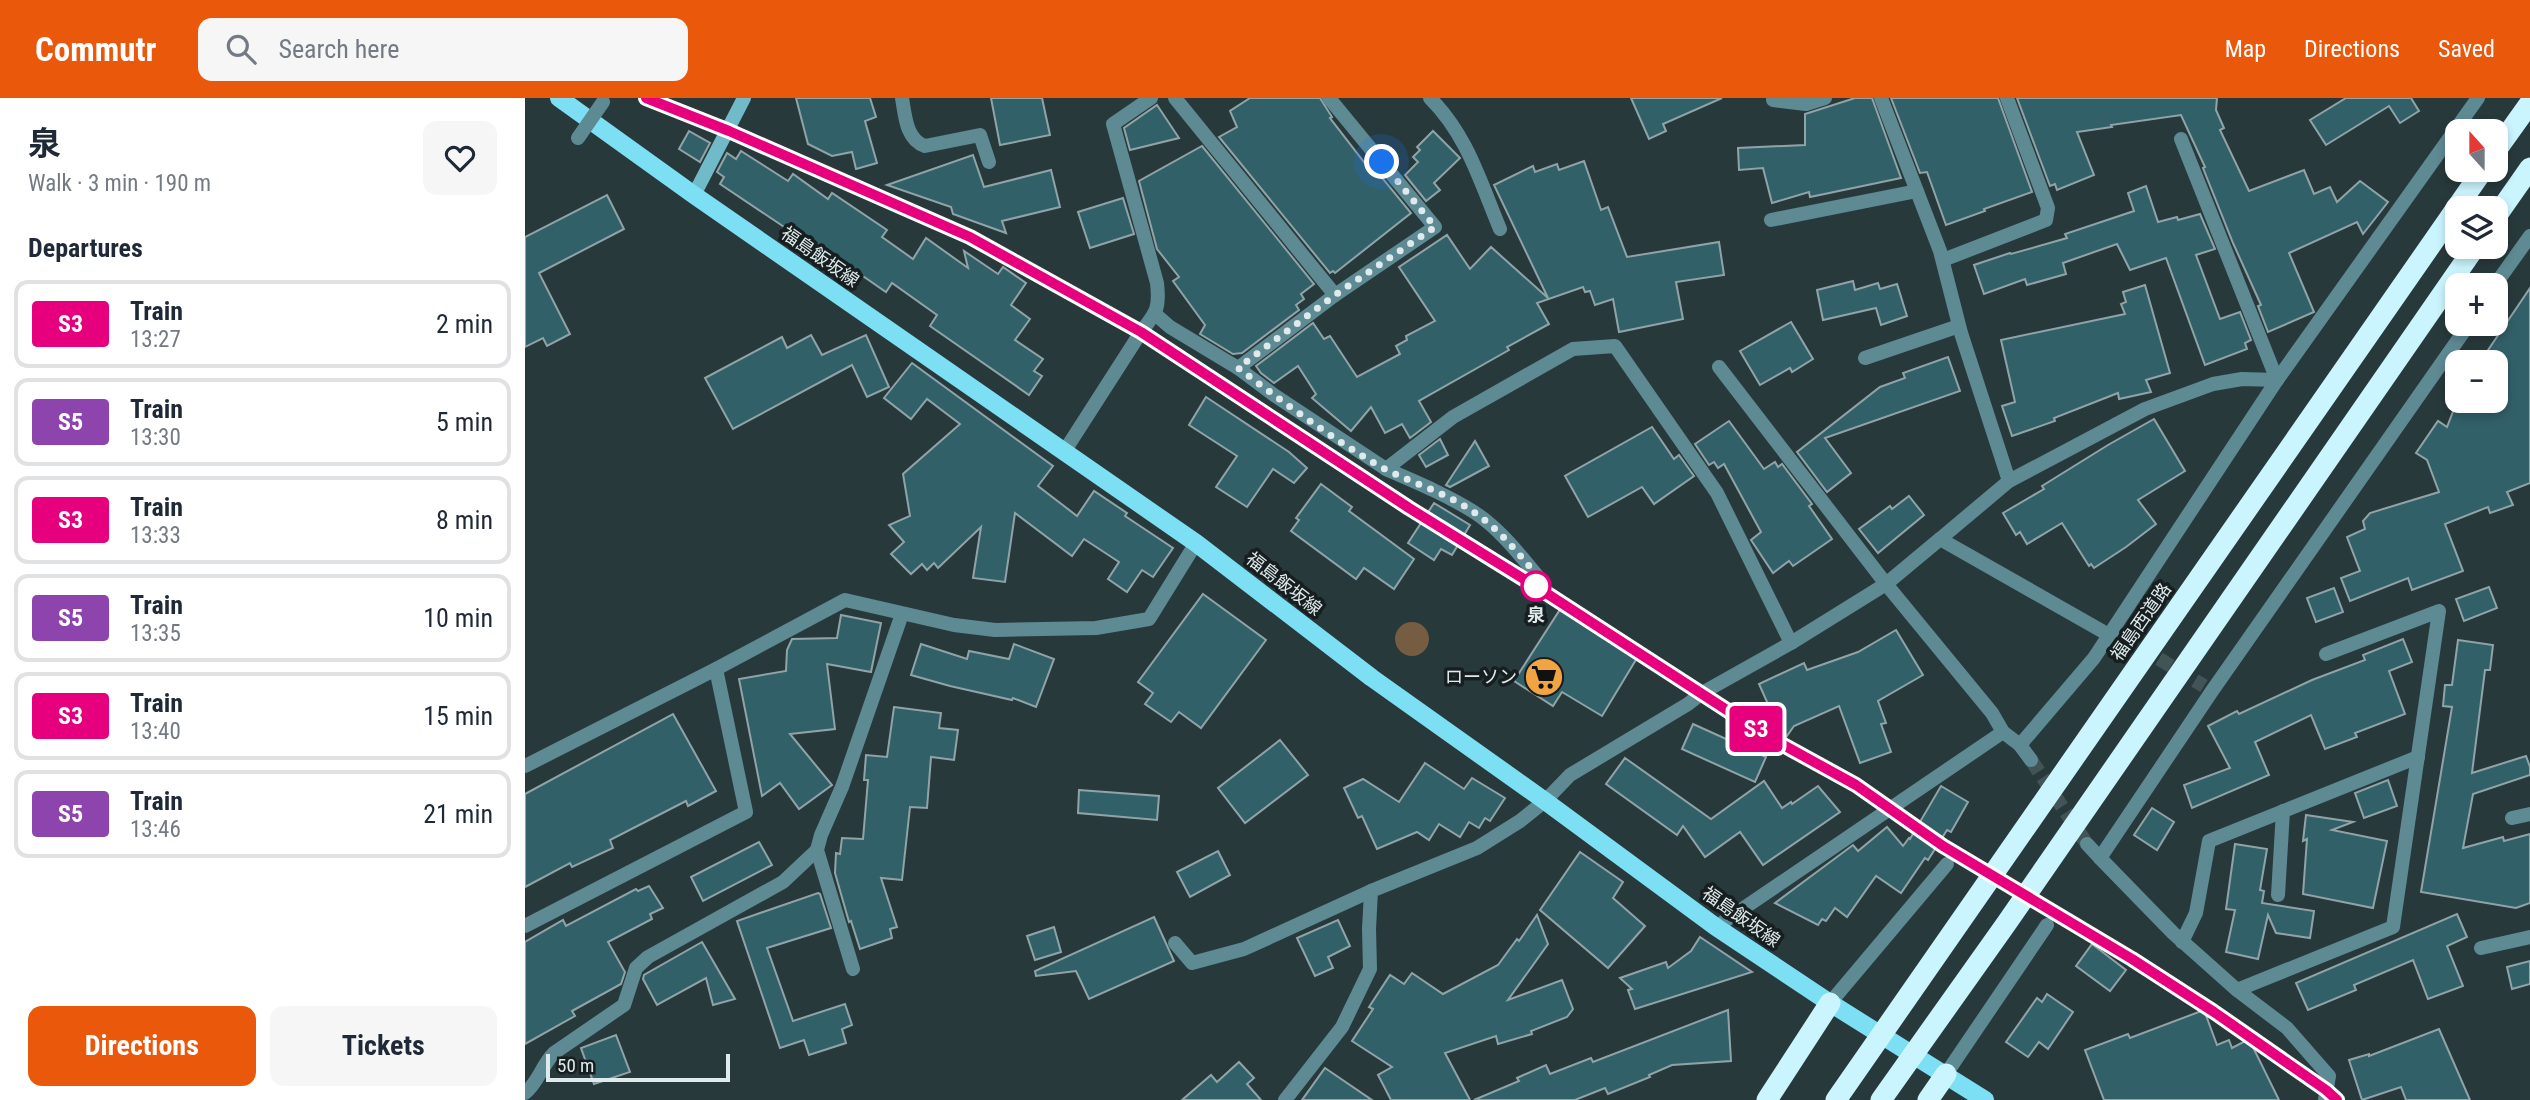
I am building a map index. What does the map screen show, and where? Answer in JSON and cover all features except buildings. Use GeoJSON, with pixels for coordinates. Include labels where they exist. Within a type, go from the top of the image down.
{"type":"FeatureCollection","features":[{"type":"Feature","properties":{"kind":"highway"},"geometry":{"type":"LineString","coordinates":[[2508,134],[2530,103]]}},
{"type":"Feature","properties":{"kind":"highway"},"geometry":{"type":"LineString","coordinates":[[2508,199],[2530,168]]}},
{"type":"Feature","properties":{"kind":"highway","name":"福島西道路"},"geometry":{"type":"LineString","coordinates":[[1836,1100],[2475,182]]}},
{"type":"Feature","properties":{"kind":"highway"},"geometry":{"type":"LineString","coordinates":[[1881,1100],[2467,259]]}},
{"type":"Feature","properties":{"kind":"highway"},"geometry":{"type":"LineString","coordinates":[[1767,1100],[1830,1003]]}},
{"type":"Feature","properties":{"kind":"highway"},"geometry":{"type":"LineString","coordinates":[[1928,1100],[1946,1074]]}},
{"type":"Feature","properties":{"kind":"main road","name":"福島飯坂線"},"geometry":{"type":"LineString","coordinates":[[559,98],[694,195],[1196,543],[1372,678],[1545,800],[1716,927],[1830,1003],[1985,1100]]}},
{"type":"Feature","properties":{"kind":"street"},"geometry":{"type":"LineString","coordinates":[[694,195],[744,98]]}},
{"type":"Feature","properties":{"kind":"street"},"geometry":{"type":"LineString","coordinates":[[902,98],[909,133],[916,143],[925,146],[980,135],[989,162]]}},
{"type":"Feature","properties":{"kind":"street"},"geometry":{"type":"LineString","coordinates":[[1064,452],[1159,304],[1157,283],[1113,124],[1151,98]]}},
{"type":"Feature","properties":{"kind":"street"},"geometry":{"type":"LineString","coordinates":[[1175,98],[1335,295]]}},
{"type":"Feature","properties":{"kind":"street"},"geometry":{"type":"LineString","coordinates":[[1238,368],[1335,295],[1435,227],[1329,98]]}},
{"type":"Feature","properties":{"kind":"street"},"geometry":{"type":"LineString","coordinates":[[1430,98],[1450,119],[1465,145],[1500,229]]}},
{"type":"Feature","properties":{"kind":"street"},"geometry":{"type":"LineString","coordinates":[[1773,100],[1806,104],[1825,98]]}},
{"type":"Feature","properties":{"kind":"street"},"geometry":{"type":"LineString","coordinates":[[1881,98],[1943,260],[1959,326],[2009,481]]}},
{"type":"Feature","properties":{"kind":"street"},"geometry":{"type":"LineString","coordinates":[[1943,260],[2046,220],[2047,208],[2007,98]]}},
{"type":"Feature","properties":{"kind":"street"},"geometry":{"type":"LineString","coordinates":[[2020,745],[2116,636],[2277,380],[2478,98]]}},
{"type":"Feature","properties":{"kind":"street"},"geometry":{"type":"LineString","coordinates":[[578,138],[603,102]]}},
{"type":"Feature","properties":{"kind":"street"},"geometry":{"type":"LineString","coordinates":[[2181,139],[2277,380]]}},
{"type":"Feature","properties":{"kind":"street"},"geometry":{"type":"LineString","coordinates":[[1771,220],[1917,191]]}},
{"type":"Feature","properties":{"kind":"street"},"geometry":{"type":"LineString","coordinates":[[2504,273],[2530,236]]}},
{"type":"Feature","properties":{"kind":"street"},"geometry":{"type":"LineString","coordinates":[[1155,314],[1170,327],[1238,368],[1386,469],[1418,482],[1475,513],[1513,546],[1539,578]]}},
{"type":"Feature","properties":{"kind":"street"},"geometry":{"type":"LineString","coordinates":[[1865,358],[1959,326]]}},
{"type":"Feature","properties":{"kind":"street"},"geometry":{"type":"LineString","coordinates":[[2099,858],[2208,689],[2460,336]]}},
{"type":"Feature","properties":{"kind":"street"},"geometry":{"type":"LineString","coordinates":[[1386,469],[1453,417],[1573,349],[1615,346],[1717,493],[1791,643]]}},
{"type":"Feature","properties":{"kind":"street"},"geometry":{"type":"LineString","coordinates":[[1719,367],[1886,584],[1992,713],[2003,732],[2020,745],[2031,760]]}},
{"type":"Feature","properties":{"kind":"street"},"geometry":{"type":"LineString","coordinates":[[1175,943],[1192,963],[1244,949],[1371,891],[1477,848],[1520,821],[1570,775],[1886,584],[2009,481],[2145,409],[2213,384],[2242,379],[2277,380]]}},
{"type":"Feature","properties":{"kind":"street"},"geometry":{"type":"LineString","coordinates":[[1940,539],[2116,636]]}},
{"type":"Feature","properties":{"kind":"street"},"geometry":{"type":"LineString","coordinates":[[525,766],[845,600],[954,625],[995,629],[1096,628],[1149,619],[1196,543]]}},
{"type":"Feature","properties":{"kind":"street"},"geometry":{"type":"LineString","coordinates":[[2237,990],[2393,927],[2439,611],[2326,654]]}},
{"type":"Feature","properties":{"kind":"street"},"geometry":{"type":"LineString","coordinates":[[853,969],[817,850],[842,787],[902,614]]}},
{"type":"Feature","properties":{"kind":"street"},"geometry":{"type":"LineString","coordinates":[[525,926],[746,813],[716,669]]}},
{"type":"Feature","properties":{"kind":"street"},"geometry":{"type":"LineString","coordinates":[[1716,927],[2003,732]]}},
{"type":"Feature","properties":{"kind":"street"},"geometry":{"type":"LineString","coordinates":[[2182,942],[2196,912],[2209,841],[2418,757]]}},
{"type":"Feature","properties":{"kind":"street"},"geometry":{"type":"LineString","coordinates":[[2278,895],[2283,811]]}},
{"type":"Feature","properties":{"kind":"street"},"geometry":{"type":"LineString","coordinates":[[2512,818],[2530,814]]}},
{"type":"Feature","properties":{"kind":"street"},"geometry":{"type":"LineString","coordinates":[[2087,844],[2182,942],[2237,990],[2287,1028],[2329,1076],[2325,1100]]}},
{"type":"Feature","properties":{"kind":"street"},"geometry":{"type":"LineString","coordinates":[[525,1093],[532,1088],[546,1061],[554,1052],[624,1005],[636,968],[648,957],[783,882],[817,850]]}},
{"type":"Feature","properties":{"kind":"street"},"geometry":{"type":"LineString","coordinates":[[1830,1003],[1947,864]]}},
{"type":"Feature","properties":{"kind":"street"},"geometry":{"type":"LineString","coordinates":[[1285,1100],[1342,1027],[1370,969],[1371,891]]}},
{"type":"Feature","properties":{"kind":"street"},"geometry":{"type":"LineString","coordinates":[[1946,1074],[2047,925]]}},
{"type":"Feature","properties":{"kind":"street"},"geometry":{"type":"LineString","coordinates":[[2481,948],[2530,937]]}},
{"type":"Feature","properties":{"kind":"shaded area"},"geometry":{"type":"Polygon","coordinates":[[[1412,622],[1424,627],[1429,639],[1424,651],[1412,656],[1400,651],[1395,639],[1400,627],[1412,622]]]}},
{"type":"Feature","properties":{"kind":"tunnel"},"geometry":{"type":"LineString","coordinates":[[2123,637],[2204,686]]}},
{"type":"Feature","properties":{"kind":"tunnel"},"geometry":{"type":"LineString","coordinates":[[2031,760],[2087,844]]}},
{"type":"Feature","properties":{"kind":"railway"},"geometry":{"type":"LineString","coordinates":[[646,98],[729,131],[970,237],[1141,332],[1409,508],[1544,591],[1767,736],[1856,785],[1943,846],[2215,1012],[2337,1100]]}},
{"type":"Feature","properties":{"kind":"train","name":"S3"},"geometry":{"type":"LineString","coordinates":[[646,98],[729,131],[970,237],[1141,332],[1409,508],[1767,736],[1856,785],[1943,846],[2132,959],[2214,1012],[2337,1100]]}},
{"type":"Feature","properties":{"kind":"place","name":"泉"},"geometry":{"type":"Point","coordinates":[1536,586]}},
{"type":"Feature","properties":{"kind":"place","name":"ローソン"},"geometry":{"type":"Point","coordinates":[1544,677]}},
{"type":"Feature","properties":{"kind":"route"},"geometry":{"type":"LineString","coordinates":[[1382,162],[1435,227],[1335,295],[1238,368],[1374,463],[1418,482],[1475,513],[1513,546],[1539,578],[1536,586]]}}]}
